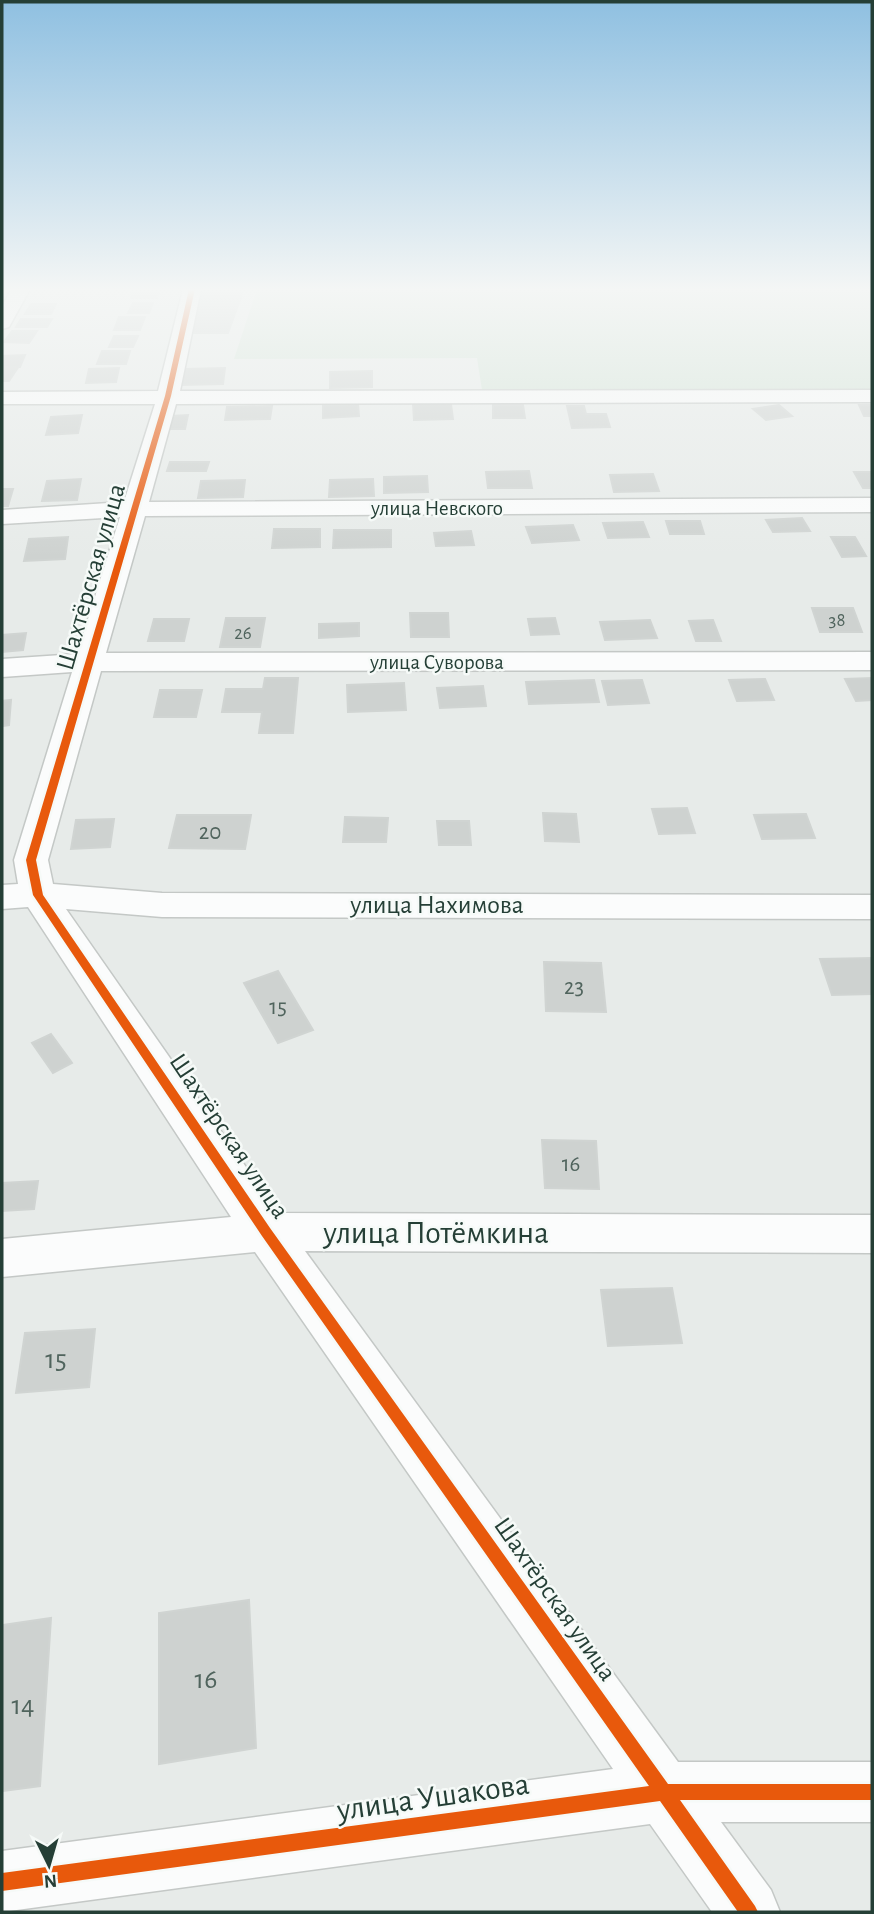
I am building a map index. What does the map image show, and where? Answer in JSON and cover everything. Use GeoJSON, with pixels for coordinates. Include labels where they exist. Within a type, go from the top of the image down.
{"type":"FeatureCollection","features":[{"type":"Feature","properties":{"kind":"street","name":"Шахтёрская улица"},"geometry":{"type":"LineString","coordinates":[[172,378],[91,662],[20,896],[266,1232],[749,1912]]}},
{"type":"Feature","properties":{"kind":"street"},"geometry":{"type":"LineString","coordinates":[[2,398],[872,396]]}},
{"type":"Feature","properties":{"kind":"street","name":"улица Невского"},"geometry":{"type":"LineString","coordinates":[[2,517],[133,509],[872,506]]}},
{"type":"Feature","properties":{"kind":"street","name":"улица Суворова"},"geometry":{"type":"LineString","coordinates":[[2,668],[91,662],[872,661]]}},
{"type":"Feature","properties":{"kind":"street","name":"улица Нахимова"},"geometry":{"type":"LineString","coordinates":[[20,896],[162,905],[872,907]]}},
{"type":"Feature","properties":{"kind":"street","name":"улица Потёмкина"},"geometry":{"type":"LineString","coordinates":[[2,1258],[266,1232],[872,1234]]}},
{"type":"Feature","properties":{"kind":"street","name":"улица Ушакова"},"geometry":{"type":"LineString","coordinates":[[2,1882],[664,1792],[872,1791]]}},
{"type":"Feature","properties":{"kind":"green space"},"geometry":{"type":"Polygon","coordinates":[[[480,378],[872,378],[872,390],[482,390],[480,378]]]}},
{"type":"Feature","properties":{"kind":"building"},"geometry":{"type":"Polygon","coordinates":[[[87,378],[117,378],[116,382],[86,383],[87,378]]]}},
{"type":"Feature","properties":{"kind":"building"},"geometry":{"type":"Polygon","coordinates":[[[182,378],[224,378],[223,384],[180,385],[182,378]]]}},
{"type":"Feature","properties":{"kind":"building"},"geometry":{"type":"Polygon","coordinates":[[[330,378],[372,378],[372,387],[330,388],[330,378]]]}},
{"type":"Feature","properties":{"kind":"building"},"geometry":{"type":"Polygon","coordinates":[[[358,404],[359,416],[323,418],[323,405],[358,404]]]}},
{"type":"Feature","properties":{"kind":"building"},"geometry":{"type":"Polygon","coordinates":[[[413,404],[451,404],[453,419],[414,420],[413,404]]]}},
{"type":"Feature","properties":{"kind":"building"},"geometry":{"type":"Polygon","coordinates":[[[493,405],[523,405],[525,418],[493,418],[493,405]]]}},
{"type":"Feature","properties":{"kind":"building"},"geometry":{"type":"Polygon","coordinates":[[[779,405],[792,416],[766,420],[753,409],[779,405]]]}},
{"type":"Feature","properties":{"kind":"building"},"geometry":{"type":"Polygon","coordinates":[[[859,405],[872,405],[872,416],[864,416],[859,405]]]}},
{"type":"Feature","properties":{"kind":"building"},"geometry":{"type":"Polygon","coordinates":[[[272,406],[270,419],[225,420],[227,407],[272,406]]]}},
{"type":"Feature","properties":{"kind":"building"},"geometry":{"type":"Polygon","coordinates":[[[567,406],[584,406],[586,414],[606,414],[610,427],[572,428],[567,406]]]}},
{"type":"Feature","properties":{"kind":"building"},"geometry":{"type":"Polygon","coordinates":[[[82,415],[78,433],[46,435],[51,417],[82,415]]]}},
{"type":"Feature","properties":{"kind":"building"},"geometry":{"type":"Polygon","coordinates":[[[188,415],[185,429],[167,429],[171,416],[188,415]]]}},
{"type":"Feature","properties":{"kind":"building"},"geometry":{"type":"Polygon","coordinates":[[[170,462],[209,462],[206,471],[167,471],[170,462]]]}},
{"type":"Feature","properties":{"kind":"building"},"geometry":{"type":"Polygon","coordinates":[[[529,471],[532,488],[488,488],[486,472],[529,471]]]}},
{"type":"Feature","properties":{"kind":"building"},"geometry":{"type":"Polygon","coordinates":[[[854,472],[872,472],[872,488],[863,488],[854,472]]]}},
{"type":"Feature","properties":{"kind":"building"},"geometry":{"type":"Polygon","coordinates":[[[653,474],[659,491],[614,492],[610,475],[653,474]]]}},
{"type":"Feature","properties":{"kind":"building"},"geometry":{"type":"Polygon","coordinates":[[[427,476],[428,492],[384,493],[384,477],[427,476]]]}},
{"type":"Feature","properties":{"kind":"building"},"geometry":{"type":"Polygon","coordinates":[[[81,479],[77,500],[42,501],[47,481],[81,479]]]}},
{"type":"Feature","properties":{"kind":"building"},"geometry":{"type":"Polygon","coordinates":[[[373,479],[374,496],[329,497],[330,480],[373,479]]]}},
{"type":"Feature","properties":{"kind":"building"},"geometry":{"type":"Polygon","coordinates":[[[245,480],[243,497],[198,498],[201,481],[245,480]]]}},
{"type":"Feature","properties":{"kind":"building"},"geometry":{"type":"Polygon","coordinates":[[[2,489],[13,489],[8,506],[2,506],[2,489]]]}},
{"type":"Feature","properties":{"kind":"building"},"geometry":{"type":"Polygon","coordinates":[[[802,518],[810,531],[773,532],[766,520],[802,518]]]}},
{"type":"Feature","properties":{"kind":"building"},"geometry":{"type":"Polygon","coordinates":[[[666,521],[700,521],[704,534],[670,534],[666,521]]]}},
{"type":"Feature","properties":{"kind":"building"},"geometry":{"type":"Polygon","coordinates":[[[643,522],[649,537],[608,538],[603,523],[643,522]]]}},
{"type":"Feature","properties":{"kind":"building"},"geometry":{"type":"Polygon","coordinates":[[[573,525],[579,540],[532,543],[526,527],[573,525]]]}},
{"type":"Feature","properties":{"kind":"building"},"geometry":{"type":"Polygon","coordinates":[[[274,529],[320,529],[320,547],[272,548],[274,529]]]}},
{"type":"Feature","properties":{"kind":"building"},"geometry":{"type":"Polygon","coordinates":[[[334,530],[391,530],[391,547],[333,548],[334,530]]]}},
{"type":"Feature","properties":{"kind":"building"},"geometry":{"type":"Polygon","coordinates":[[[471,531],[474,545],[436,546],[434,533],[471,531]]]}},
{"type":"Feature","properties":{"kind":"building"},"geometry":{"type":"Polygon","coordinates":[[[68,537],[65,559],[24,561],[29,539],[68,537]]]}},
{"type":"Feature","properties":{"kind":"building"},"geometry":{"type":"Polygon","coordinates":[[[831,537],[855,537],[866,556],[842,557],[831,537]]]}},
{"type":"Feature","properties":{"kind":"building"},"geometry":{"type":"Polygon","coordinates":[[[812,608],[853,608],[862,632],[820,632],[812,608]]]}},
{"type":"Feature","properties":{"kind":"building"},"geometry":{"type":"Polygon","coordinates":[[[410,613],[448,613],[449,637],[411,637],[410,613]]]}},
{"type":"Feature","properties":{"kind":"building"},"geometry":{"type":"Polygon","coordinates":[[[226,618],[265,618],[260,647],[220,647],[226,618]]]}},
{"type":"Feature","properties":{"kind":"building"},"geometry":{"type":"Polygon","coordinates":[[[555,618],[559,634],[531,635],[528,619],[555,618]]]}},
{"type":"Feature","properties":{"kind":"building"},"geometry":{"type":"Polygon","coordinates":[[[154,619],[189,619],[184,641],[148,641],[154,619]]]}},
{"type":"Feature","properties":{"kind":"building"},"geometry":{"type":"Polygon","coordinates":[[[650,620],[657,638],[605,640],[600,622],[650,620]]]}},
{"type":"Feature","properties":{"kind":"building"},"geometry":{"type":"Polygon","coordinates":[[[713,620],[721,641],[696,641],[689,621],[713,620]]]}},
{"type":"Feature","properties":{"kind":"building"},"geometry":{"type":"Polygon","coordinates":[[[359,623],[359,636],[319,638],[319,624],[359,623]]]}},
{"type":"Feature","properties":{"kind":"building"},"geometry":{"type":"Polygon","coordinates":[[[26,633],[23,650],[2,652],[2,635],[26,633]]]}},
{"type":"Feature","properties":{"kind":"building"},"geometry":{"type":"Polygon","coordinates":[[[265,678],[298,678],[293,733],[259,733],[262,712],[222,712],[226,689],[263,689],[265,678]]]}},
{"type":"Feature","properties":{"kind":"building"},"geometry":{"type":"Polygon","coordinates":[[[872,678],[872,700],[856,701],[845,679],[872,678]]]}},
{"type":"Feature","properties":{"kind":"building"},"geometry":{"type":"Polygon","coordinates":[[[765,679],[774,700],[737,701],[729,680],[765,679]]]}},
{"type":"Feature","properties":{"kind":"building"},"geometry":{"type":"Polygon","coordinates":[[[594,680],[599,702],[529,704],[526,682],[594,680]]]}},
{"type":"Feature","properties":{"kind":"building"},"geometry":{"type":"Polygon","coordinates":[[[642,680],[649,703],[608,705],[602,681],[642,680]]]}},
{"type":"Feature","properties":{"kind":"building"},"geometry":{"type":"Polygon","coordinates":[[[404,683],[406,710],[348,712],[347,685],[404,683]]]}},
{"type":"Feature","properties":{"kind":"building"},"geometry":{"type":"Polygon","coordinates":[[[483,686],[486,706],[440,708],[437,688],[483,686]]]}},
{"type":"Feature","properties":{"kind":"building"},"geometry":{"type":"Polygon","coordinates":[[[160,690],[202,690],[196,717],[154,717],[160,690]]]}},
{"type":"Feature","properties":{"kind":"building"},"geometry":{"type":"Polygon","coordinates":[[[11,700],[9,725],[2,726],[2,701],[11,700]]]}},
{"type":"Feature","properties":{"kind":"building"},"geometry":{"type":"Polygon","coordinates":[[[687,808],[695,833],[659,834],[652,809],[687,808]]]}},
{"type":"Feature","properties":{"kind":"building"},"geometry":{"type":"Polygon","coordinates":[[[543,813],[576,814],[579,842],[545,841],[543,813]]]}},
{"type":"Feature","properties":{"kind":"building"},"geometry":{"type":"Polygon","coordinates":[[[806,814],[815,838],[762,839],[754,815],[806,814]]]}},
{"type":"Feature","properties":{"kind":"building"},"geometry":{"type":"Polygon","coordinates":[[[177,815],[251,815],[245,849],[169,848],[177,815]]]}},
{"type":"Feature","properties":{"kind":"building"},"geometry":{"type":"Polygon","coordinates":[[[345,817],[388,818],[386,842],[343,842],[345,817]]]}},
{"type":"Feature","properties":{"kind":"building"},"geometry":{"type":"Polygon","coordinates":[[[114,819],[110,847],[71,849],[76,820],[114,819]]]}},
{"type":"Feature","properties":{"kind":"building"},"geometry":{"type":"Polygon","coordinates":[[[437,821],[469,821],[471,845],[439,845],[437,821]]]}},
{"type":"Feature","properties":{"kind":"building"},"geometry":{"type":"Polygon","coordinates":[[[872,958],[872,994],[832,995],[820,959],[872,958]]]}},
{"type":"Feature","properties":{"kind":"building"},"geometry":{"type":"Polygon","coordinates":[[[544,962],[601,963],[606,1012],[546,1011],[544,962]]]}},
{"type":"Feature","properties":{"kind":"building"},"geometry":{"type":"Polygon","coordinates":[[[278,971],[313,1030],[278,1043],[244,983],[278,971]]]}},
{"type":"Feature","properties":{"kind":"building"},"geometry":{"type":"Polygon","coordinates":[[[51,1034],[72,1063],[53,1073],[32,1043],[51,1034]]]}},
{"type":"Feature","properties":{"kind":"building"},"geometry":{"type":"Polygon","coordinates":[[[542,1140],[596,1141],[599,1189],[545,1188],[542,1140]]]}},
{"type":"Feature","properties":{"kind":"building"},"geometry":{"type":"Polygon","coordinates":[[[38,1181],[34,1209],[2,1211],[2,1183],[38,1181]]]}},
{"type":"Feature","properties":{"kind":"building"},"geometry":{"type":"Polygon","coordinates":[[[672,1288],[682,1343],[608,1346],[601,1290],[672,1288]]]}},
{"type":"Feature","properties":{"kind":"building"},"geometry":{"type":"Polygon","coordinates":[[[95,1329],[89,1387],[16,1393],[25,1333],[95,1329]]]}},
{"type":"Feature","properties":{"kind":"building"},"geometry":{"type":"Polygon","coordinates":[[[249,1600],[256,1748],[159,1764],[159,1613],[249,1600]]]}},
{"type":"Feature","properties":{"kind":"building"},"geometry":{"type":"Polygon","coordinates":[[[51,1618],[40,1786],[2,1791],[2,1625],[51,1618]]]}},
{"type":"Feature","properties":{"kind":"cycle path"},"geometry":{"type":"LineString","coordinates":[[172,378],[31,860],[38,895],[266,1232],[749,1912]]}},
{"type":"Feature","properties":{"kind":"cycle path"},"geometry":{"type":"LineString","coordinates":[[2,1882],[664,1792],[872,1792]]}}]}
